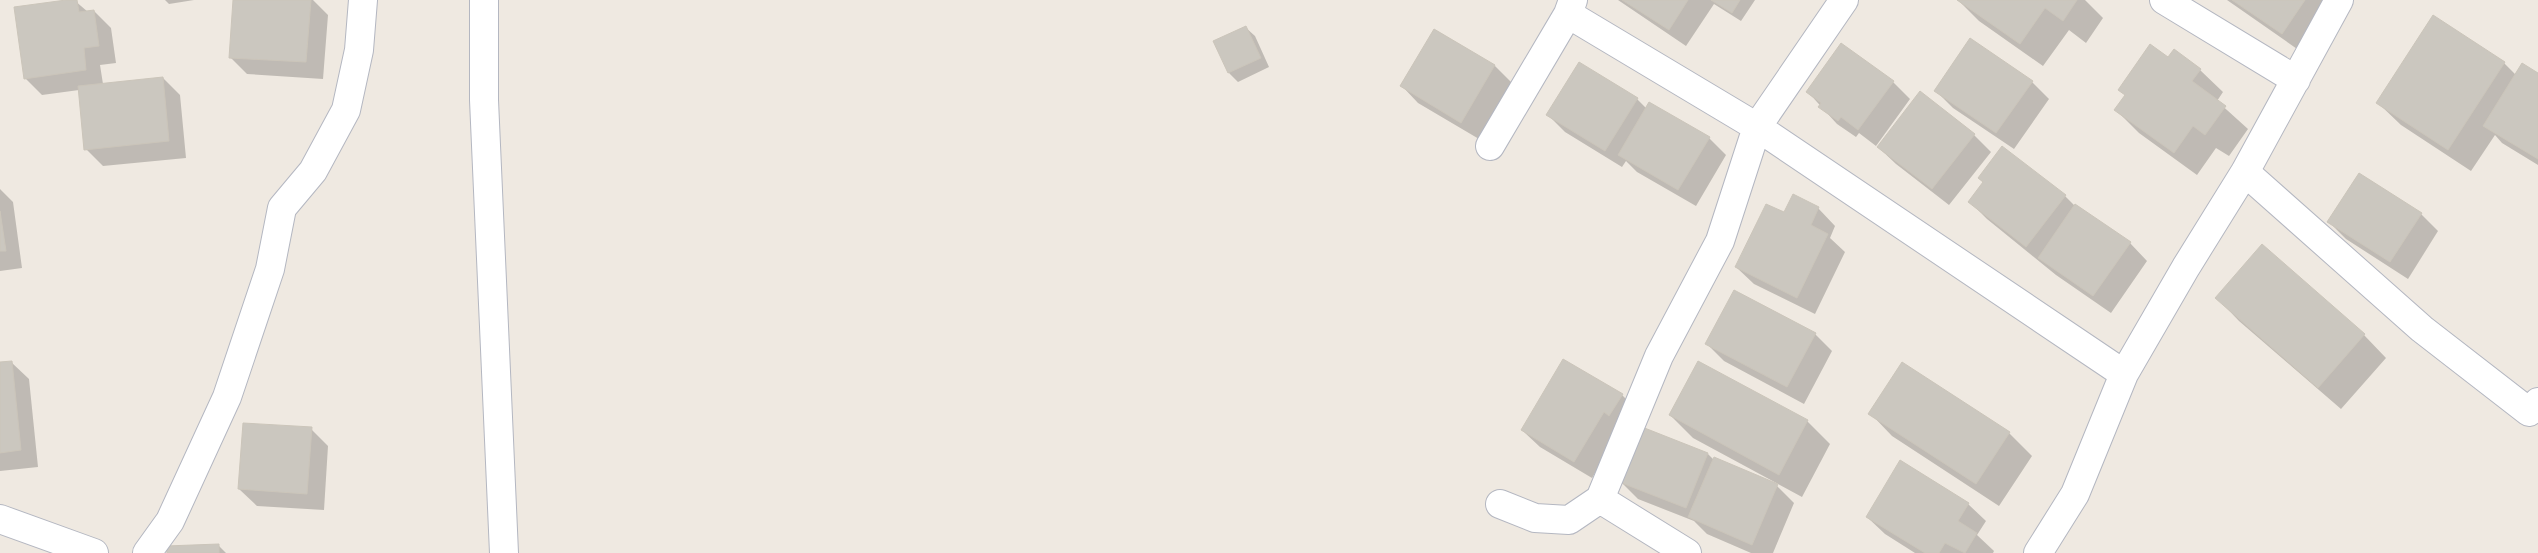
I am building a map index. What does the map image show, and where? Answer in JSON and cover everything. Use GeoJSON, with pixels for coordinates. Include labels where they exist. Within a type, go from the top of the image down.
{"type":"FeatureCollection","features":[{"type":"Feature","properties":{"kind":"street"},"geometry":{"type":"LineString","coordinates":[[146,553],[170,521],[227,397],[270,269],[282,208],[313,171],[346,110],[358,50],[363,0]]}},
{"type":"Feature","properties":{"kind":"street"},"geometry":{"type":"LineString","coordinates":[[484,0],[484,100],[504,553]]}},
{"type":"Feature","properties":{"kind":"street"},"geometry":{"type":"LineString","coordinates":[[1500,504],[1535,518],[1569,520],[1600,499],[1659,356],[1720,241],[1757,127],[1844,0]]}},
{"type":"Feature","properties":{"kind":"street"},"geometry":{"type":"LineString","coordinates":[[2164,0],[2296,80]]}},
{"type":"Feature","properties":{"kind":"street"},"geometry":{"type":"LineString","coordinates":[[2038,553],[2075,494],[2124,374],[2186,267],[2245,172],[2339,0]]}},
{"type":"Feature","properties":{"kind":"street"},"geometry":{"type":"LineString","coordinates":[[1490,146],[1571,7],[1757,127],[2124,374]]}},
{"type":"Feature","properties":{"kind":"street"},"geometry":{"type":"LineString","coordinates":[[2245,172],[2422,329],[2530,412],[2538,402]]}},
{"type":"Feature","properties":{"kind":"street"},"geometry":{"type":"LineString","coordinates":[[1600,499],[1687,553]]}},
{"type":"Feature","properties":{"kind":"street"},"geometry":{"type":"LineString","coordinates":[[0,519],[94,553]]}},
{"type":"Feature","properties":{"kind":"building"},"geometry":{"type":"Polygon","coordinates":[[[77,0],[79,12],[94,10],[99,46],[84,48],[86,70],[24,79],[14,7],[77,0]]]}},
{"type":"Feature","properties":{"kind":"building"},"geometry":{"type":"Polygon","coordinates":[[[233,0],[311,0],[306,62],[229,58],[233,0]]]}},
{"type":"Feature","properties":{"kind":"building"},"geometry":{"type":"Polygon","coordinates":[[[1622,0],[1688,0],[1669,30],[1622,0]]]}},
{"type":"Feature","properties":{"kind":"building"},"geometry":{"type":"Polygon","coordinates":[[[1711,0],[1740,0],[1732,13],[1711,0]]]}},
{"type":"Feature","properties":{"kind":"building"},"geometry":{"type":"Polygon","coordinates":[[[1957,0],[2077,0],[2063,21],[2045,8],[2020,44],[1957,0]]]}},
{"type":"Feature","properties":{"kind":"building"},"geometry":{"type":"Polygon","coordinates":[[[2232,0],[2305,0],[2282,34],[2232,0]]]}},
{"type":"Feature","properties":{"kind":"building"},"geometry":{"type":"Polygon","coordinates":[[[2433,15],[2505,62],[2448,150],[2376,103],[2433,15]]]}},
{"type":"Feature","properties":{"kind":"building"},"geometry":{"type":"Polygon","coordinates":[[[1246,26],[1261,58],[1228,73],[1213,41],[1246,26]]]}},
{"type":"Feature","properties":{"kind":"building"},"geometry":{"type":"Polygon","coordinates":[[[1434,29],[1495,65],[1461,123],[1400,86],[1434,29]]]}},
{"type":"Feature","properties":{"kind":"building"},"geometry":{"type":"Polygon","coordinates":[[[1970,38],[2033,81],[1996,133],[1934,91],[1970,38]]]}},
{"type":"Feature","properties":{"kind":"building"},"geometry":{"type":"Polygon","coordinates":[[[1841,43],[1894,81],[1858,130],[1841,117],[1838,121],[1818,107],[1821,103],[1806,92],[1841,43]]]}},
{"type":"Feature","properties":{"kind":"building"},"geometry":{"type":"Polygon","coordinates":[[[2150,44],[2168,57],[2174,49],[2201,69],[2192,81],[2226,106],[2205,135],[2193,126],[2174,153],[2114,110],[2125,95],[2118,90],[2150,44]]]}},
{"type":"Feature","properties":{"kind":"building"},"geometry":{"type":"Polygon","coordinates":[[[1579,62],[1638,98],[1605,151],[1546,115],[1579,62]]]}},
{"type":"Feature","properties":{"kind":"building"},"geometry":{"type":"Polygon","coordinates":[[[2522,63],[2538,73],[2538,159],[2483,126],[2522,63]]]}},
{"type":"Feature","properties":{"kind":"building"},"geometry":{"type":"Polygon","coordinates":[[[163,77],[169,141],[84,150],[78,86],[163,77]]]}},
{"type":"Feature","properties":{"kind":"building"},"geometry":{"type":"Polygon","coordinates":[[[1920,91],[1975,134],[1932,189],[1877,147],[1920,91]]]}},
{"type":"Feature","properties":{"kind":"building"},"geometry":{"type":"Polygon","coordinates":[[[1649,102],[1710,137],[1678,190],[1618,155],[1649,102]]]}},
{"type":"Feature","properties":{"kind":"building"},"geometry":{"type":"Polygon","coordinates":[[[2002,146],[2066,195],[2026,247],[1968,202],[1983,182],[1978,178],[2002,146]]]}},
{"type":"Feature","properties":{"kind":"building"},"geometry":{"type":"Polygon","coordinates":[[[2359,173],[2422,213],[2390,262],[2327,222],[2359,173]]]}},
{"type":"Feature","properties":{"kind":"building"},"geometry":{"type":"Polygon","coordinates":[[[1793,194],[1819,207],[1811,225],[1828,234],[1797,298],[1735,267],[1766,204],[1784,212],[1793,194]]]}},
{"type":"Feature","properties":{"kind":"building"},"geometry":{"type":"Polygon","coordinates":[[[2075,204],[2131,242],[2093,296],[2038,258],[2075,204]]]}},
{"type":"Feature","properties":{"kind":"building"},"geometry":{"type":"Polygon","coordinates":[[[0,211],[6,251],[0,251],[0,211]]]}},
{"type":"Feature","properties":{"kind":"building"},"geometry":{"type":"Polygon","coordinates":[[[2262,244],[2365,334],[2318,388],[2215,298],[2262,244]]]}},
{"type":"Feature","properties":{"kind":"building"},"geometry":{"type":"Polygon","coordinates":[[[1734,290],[1816,333],[1787,387],[1705,344],[1734,290]]]}},
{"type":"Feature","properties":{"kind":"building"},"geometry":{"type":"Polygon","coordinates":[[[1563,359],[1623,394],[1609,416],[1604,412],[1574,462],[1521,430],[1563,359]]]}},
{"type":"Feature","properties":{"kind":"building"},"geometry":{"type":"Polygon","coordinates":[[[12,361],[21,450],[0,453],[0,362],[12,361]]]}},
{"type":"Feature","properties":{"kind":"building"},"geometry":{"type":"Polygon","coordinates":[[[1698,361],[1808,420],[1779,475],[1669,415],[1698,361]]]}},
{"type":"Feature","properties":{"kind":"building"},"geometry":{"type":"Polygon","coordinates":[[[1902,362],[2010,432],[1976,484],[1868,414],[1902,362]]]}},
{"type":"Feature","properties":{"kind":"building"},"geometry":{"type":"Polygon","coordinates":[[[243,423],[312,427],[307,494],[238,489],[243,423]]]}},
{"type":"Feature","properties":{"kind":"building"},"geometry":{"type":"Polygon","coordinates":[[[1642,427],[1708,453],[1686,508],[1619,482],[1642,427]]]}},
{"type":"Feature","properties":{"kind":"building"},"geometry":{"type":"Polygon","coordinates":[[[1714,457],[1778,484],[1752,545],[1688,517],[1714,457]]]}},
{"type":"Feature","properties":{"kind":"building"},"geometry":{"type":"Polygon","coordinates":[[[1900,460],[1969,503],[1958,521],[1977,533],[1965,553],[1945,543],[1939,553],[1925,553],[1866,517],[1900,460]]]}},
{"type":"Feature","properties":{"kind":"building"},"geometry":{"type":"Polygon","coordinates":[[[219,544],[219,553],[167,553],[166,546],[219,544]]]}}]}
